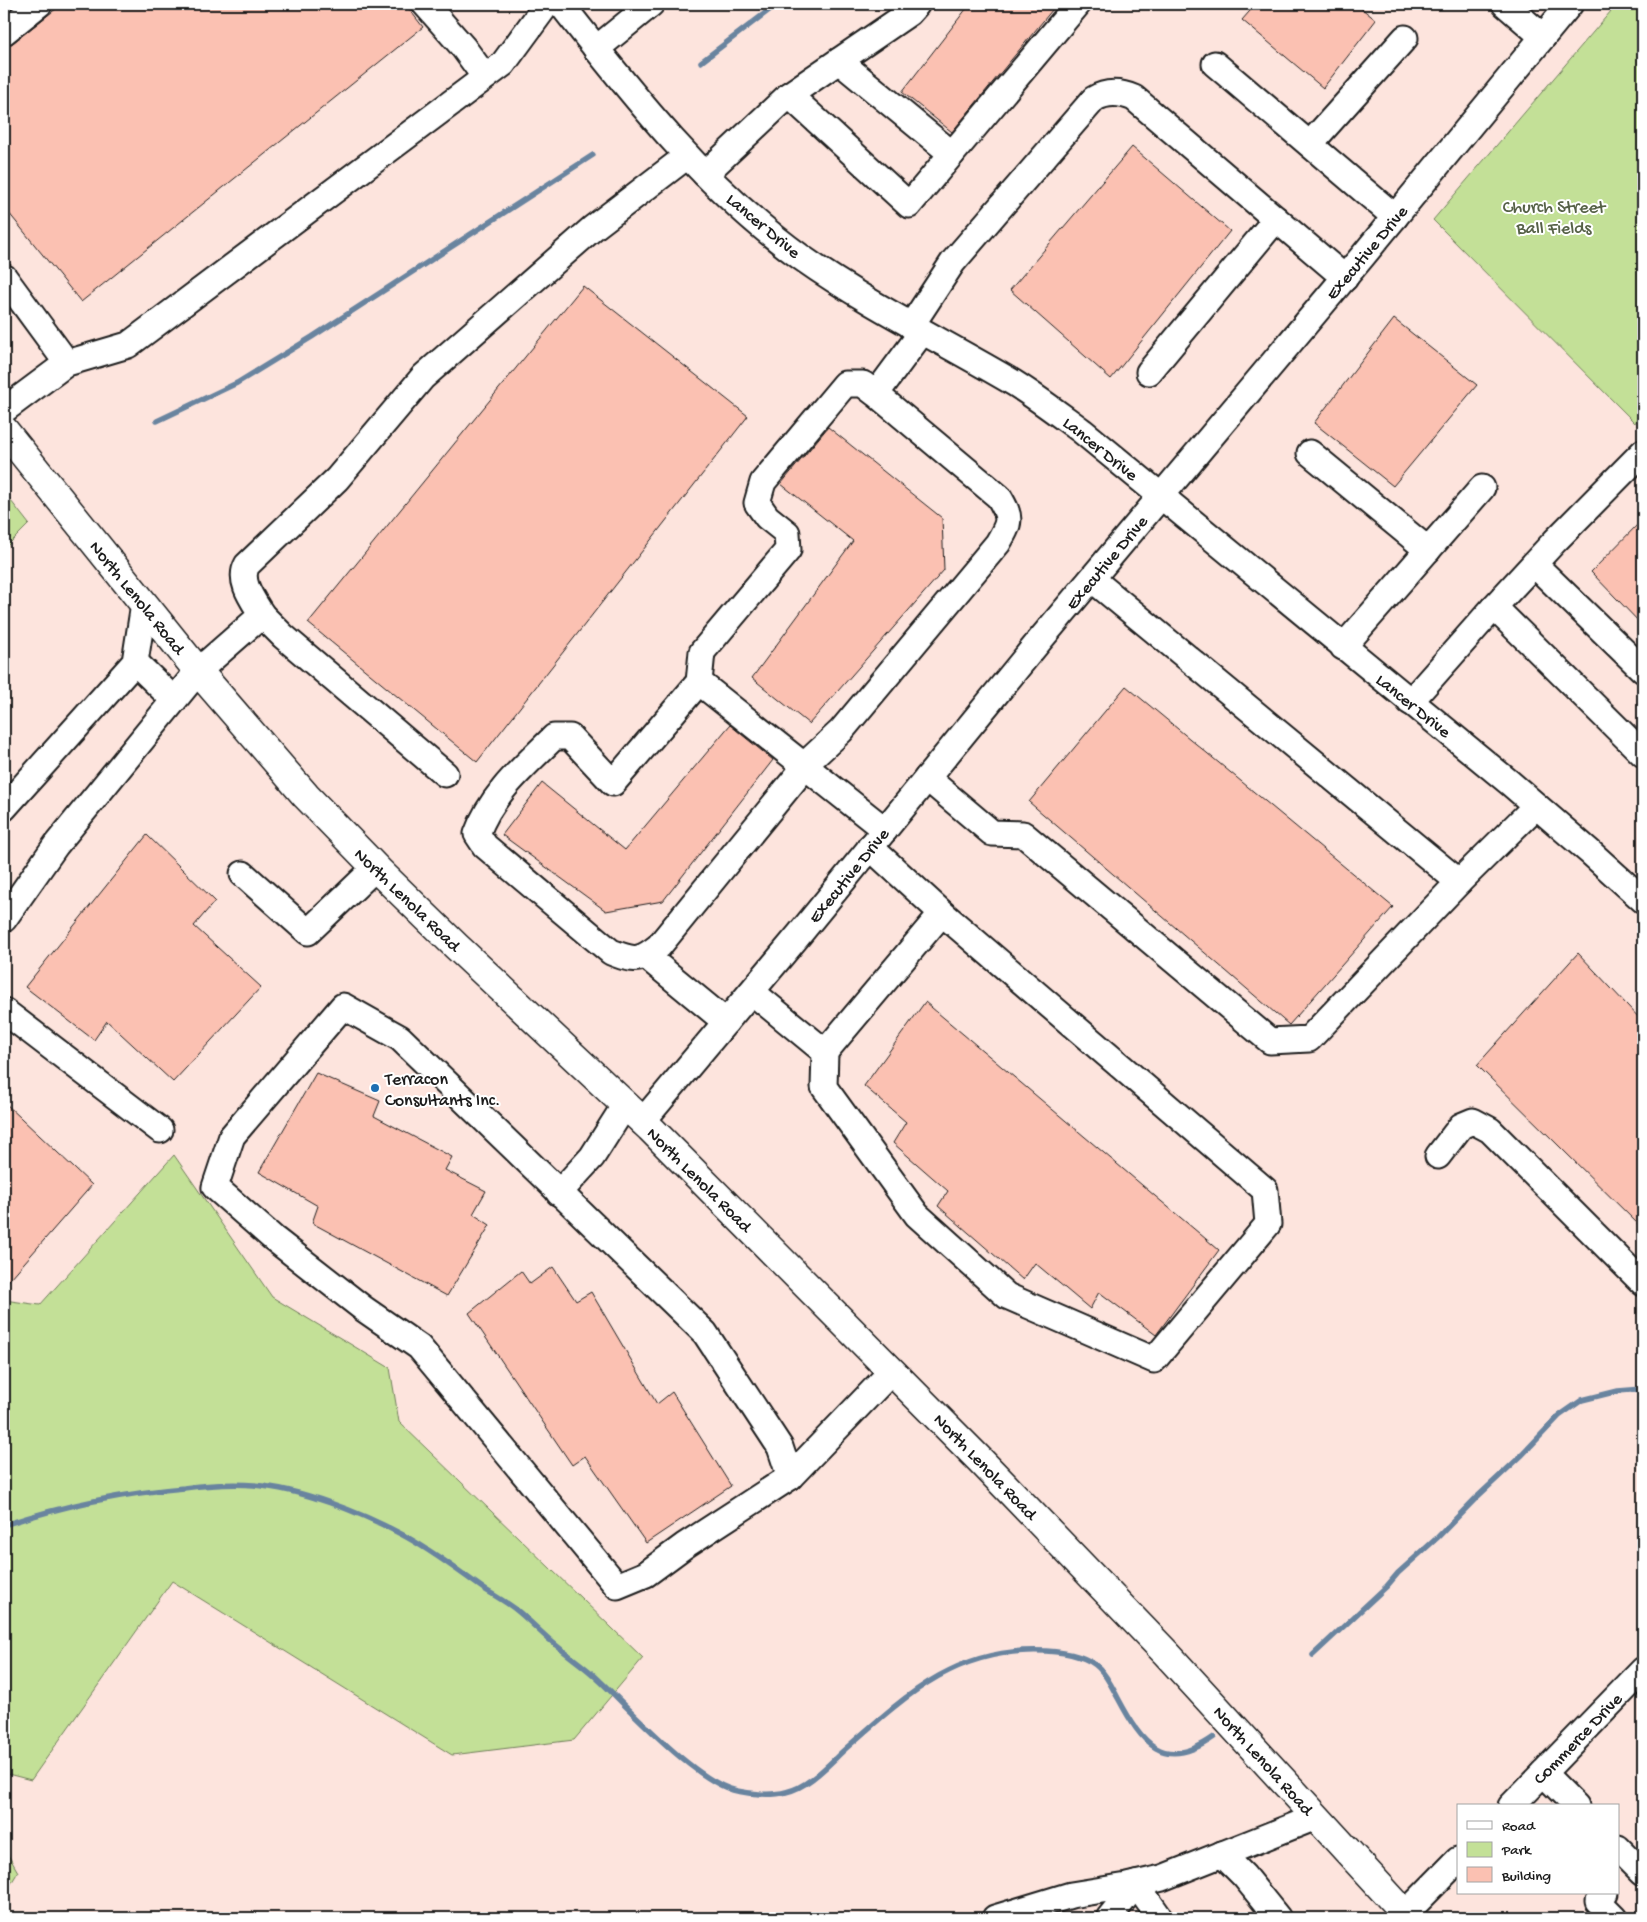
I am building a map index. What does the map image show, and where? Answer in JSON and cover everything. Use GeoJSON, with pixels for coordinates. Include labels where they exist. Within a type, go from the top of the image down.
{"type":"FeatureCollection","features":[{"type":"Feature","properties":{"kind":"main road","name":"North Lenola Road"},"geometry":{"type":"LineString","coordinates":[[4,430],[198,671],[306,796],[456,946],[724,1201],[892,1371],[1166,1653],[1407,1916]]}},
{"type":"Feature","properties":{"kind":"street"},"geometry":{"type":"LineString","coordinates":[[4,32],[39,4]]}},
{"type":"Feature","properties":{"kind":"street"},"geometry":{"type":"LineString","coordinates":[[425,4],[463,47],[485,77]]}},
{"type":"Feature","properties":{"kind":"street"},"geometry":{"type":"LineString","coordinates":[[4,410],[67,363],[128,345],[503,64],[547,4]]}},
{"type":"Feature","properties":{"kind":"street","name":"Lancer Drive"},"geometry":{"type":"LineString","coordinates":[[561,4],[650,116],[687,156],[739,206],[801,257],[864,299],[1015,384],[1082,432],[1536,806],[1643,900]]}},
{"type":"Feature","properties":{"kind":"street"},"geometry":{"type":"LineString","coordinates":[[596,49],[651,4]]}},
{"type":"Feature","properties":{"kind":"street"},"geometry":{"type":"LineString","coordinates":[[705,174],[789,95],[909,13],[917,4]]}},
{"type":"Feature","properties":{"kind":"street"},"geometry":{"type":"LineString","coordinates":[[789,95],[910,205],[1078,4]]}},
{"type":"Feature","properties":{"kind":"street"},"geometry":{"type":"LineString","coordinates":[[1505,4],[1544,37]]}},
{"type":"Feature","properties":{"kind":"street","name":"Executive Drive"},"geometry":{"type":"LineString","coordinates":[[559,1193],[633,1113],[726,1022],[752,992],[1160,496],[1396,217],[1570,4]]}},
{"type":"Feature","properties":{"kind":"street"},"geometry":{"type":"LineString","coordinates":[[1310,144],[1405,38]]}},
{"type":"Feature","properties":{"kind":"street"},"geometry":{"type":"LineString","coordinates":[[839,61],[952,154]]}},
{"type":"Feature","properties":{"kind":"street"},"geometry":{"type":"LineString","coordinates":[[1215,64],[1396,217]]}},
{"type":"Feature","properties":{"kind":"street"},"geometry":{"type":"LineString","coordinates":[[876,394],[916,329],[953,262],[1094,100],[1101,95],[1113,93],[1124,94],[1134,98],[1345,278]]}},
{"type":"Feature","properties":{"kind":"street"},"geometry":{"type":"LineString","coordinates":[[445,774],[283,636],[262,614],[244,581],[243,571],[337,479],[423,377],[593,228],[687,156]]}},
{"type":"Feature","properties":{"kind":"street"},"geometry":{"type":"LineString","coordinates":[[1149,372],[1276,218]]}},
{"type":"Feature","properties":{"kind":"street"},"geometry":{"type":"LineString","coordinates":[[4,277],[67,363]]}},
{"type":"Feature","properties":{"kind":"street"},"geometry":{"type":"LineString","coordinates":[[845,384],[863,384],[999,497],[1008,513],[1007,527],[998,544],[840,731],[806,766],[658,946],[646,956],[632,960],[611,952],[485,846],[477,834],[483,816],[504,787],[554,737],[570,736],[613,783],[699,682],[702,652],[788,550],[787,533],[767,517],[757,503],[763,482],[845,384]]}},
{"type":"Feature","properties":{"kind":"street"},"geometry":{"type":"LineString","coordinates":[[1410,702],[1494,606],[1643,452]]}},
{"type":"Feature","properties":{"kind":"street"},"geometry":{"type":"LineString","coordinates":[[1310,453],[1428,550]]}},
{"type":"Feature","properties":{"kind":"street"},"geometry":{"type":"LineString","coordinates":[[1344,647],[1482,488]]}},
{"type":"Feature","properties":{"kind":"street"},"geometry":{"type":"LineString","coordinates":[[1534,564],[1643,670]]}},
{"type":"Feature","properties":{"kind":"street"},"geometry":{"type":"LineString","coordinates":[[1092,579],[1459,882]]}},
{"type":"Feature","properties":{"kind":"street"},"geometry":{"type":"LineString","coordinates":[[4,808],[135,662],[144,604]]}},
{"type":"Feature","properties":{"kind":"street"},"geometry":{"type":"LineString","coordinates":[[1494,606],[1643,754]]}},
{"type":"Feature","properties":{"kind":"street"},"geometry":{"type":"LineString","coordinates":[[4,919],[56,845],[198,671],[262,614]]}},
{"type":"Feature","properties":{"kind":"street"},"geometry":{"type":"LineString","coordinates":[[135,662],[174,700]]}},
{"type":"Feature","properties":{"kind":"street"},"geometry":{"type":"LineString","coordinates":[[699,682],[806,766],[877,839],[942,913],[1265,1190],[1268,1224],[1154,1360],[1006,1296],[917,1215],[824,1087],[825,1052],[942,913]]}},
{"type":"Feature","properties":{"kind":"street"},"geometry":{"type":"LineString","coordinates":[[927,778],[992,833],[1023,834],[1270,1041],[1309,1039],[1459,882],[1536,806]]}},
{"type":"Feature","properties":{"kind":"street"},"geometry":{"type":"LineString","coordinates":[[243,874],[308,932],[376,868]]}},
{"type":"Feature","properties":{"kind":"street"},"geometry":{"type":"LineString","coordinates":[[646,956],[726,1022]]}},
{"type":"Feature","properties":{"kind":"street"},"geometry":{"type":"LineString","coordinates":[[752,992],[825,1052]]}},
{"type":"Feature","properties":{"kind":"street"},"geometry":{"type":"LineString","coordinates":[[790,1477],[780,1447],[705,1333],[400,1038],[343,1006],[232,1136],[215,1187],[273,1238],[364,1309],[419,1347],[617,1586],[646,1574],[684,1546],[790,1477],[892,1371]]}},
{"type":"Feature","properties":{"kind":"street"},"geometry":{"type":"LineString","coordinates":[[4,1010],[160,1130]]}},
{"type":"Feature","properties":{"kind":"street"},"geometry":{"type":"LineString","coordinates":[[1438,1156],[1461,1126],[1473,1121],[1490,1130],[1643,1283]]}},
{"type":"Feature","properties":{"kind":"street","name":"Commerce Drive"},"geometry":{"type":"LineString","coordinates":[[1513,1804],[1643,1670]]}},
{"type":"Feature","properties":{"kind":"street"},"geometry":{"type":"LineString","coordinates":[[1544,1773],[1574,1804]]}},
{"type":"Feature","properties":{"kind":"street"},"geometry":{"type":"LineString","coordinates":[[995,1918],[1071,1895],[1162,1878],[1316,1817]]}},
{"type":"Feature","properties":{"kind":"street"},"geometry":{"type":"LineString","coordinates":[[1222,1854],[1244,1876],[1278,1918]]}},
{"type":"Feature","properties":{"kind":"street"},"geometry":{"type":"LineString","coordinates":[[1407,1916],[1457,1861]]}},
{"type":"Feature","properties":{"kind":"street"},"geometry":{"type":"LineString","coordinates":[[1109,1918],[1136,1884]]}},
{"type":"Feature","properties":{"kind":"street"},"geometry":{"type":"LineString","coordinates":[[1136,1884],[1160,1918]]}},
{"type":"Feature","properties":{"kind":"street"},"geometry":{"type":"LineString","coordinates":[[1604,1894],[1598,1901],[1616,1918]]}},
{"type":"Feature","properties":{"kind":"shaded area"},"geometry":{"type":"Polygon","coordinates":[[[4,4],[1617,4],[1433,220],[1635,422],[1643,412],[1643,1918],[4,1918],[4,4]]]}},
{"type":"Feature","properties":{"kind":"green space","name":"Church Street Ball Fields"},"geometry":{"type":"Polygon","coordinates":[[[1617,4],[1643,4],[1643,412],[1635,423],[1433,220],[1617,4]]]}},
{"type":"Feature","properties":{"kind":"green space"},"geometry":{"type":"Polygon","coordinates":[[[4,492],[29,524],[4,549],[4,492]]]}},
{"type":"Feature","properties":{"kind":"green space"},"geometry":{"type":"Polygon","coordinates":[[[174,1155],[272,1297],[390,1368],[399,1422],[643,1658],[574,1740],[452,1755],[172,1581],[31,1780],[4,1773],[4,1300],[40,1305],[174,1155]]]}},
{"type":"Feature","properties":{"kind":"green space"},"geometry":{"type":"Polygon","coordinates":[[[4,1848],[18,1872],[4,1895],[4,1848]]]}},
{"type":"Feature","properties":{"kind":"building"},"geometry":{"type":"Polygon","coordinates":[[[62,4],[405,4],[423,27],[81,302],[4,207],[4,50],[62,4]]]}},
{"type":"Feature","properties":{"kind":"building"},"geometry":{"type":"Polygon","coordinates":[[[970,4],[1057,4],[952,132],[902,92],[970,4]]]}},
{"type":"Feature","properties":{"kind":"building"},"geometry":{"type":"Polygon","coordinates":[[[1256,4],[1356,4],[1376,20],[1323,88],[1242,20],[1256,4]]]}},
{"type":"Feature","properties":{"kind":"building"},"geometry":{"type":"Polygon","coordinates":[[[1132,147],[1230,231],[1111,379],[1010,290],[1132,147]]]}},
{"type":"Feature","properties":{"kind":"building"},"geometry":{"type":"Polygon","coordinates":[[[583,286],[748,416],[477,762],[308,623],[583,286]]]}},
{"type":"Feature","properties":{"kind":"building"},"geometry":{"type":"Polygon","coordinates":[[[1394,319],[1477,385],[1393,486],[1314,423],[1394,319]]]}},
{"type":"Feature","properties":{"kind":"building"},"geometry":{"type":"Polygon","coordinates":[[[828,427],[942,518],[944,570],[809,724],[752,678],[853,541],[781,484],[828,427]]]}},
{"type":"Feature","properties":{"kind":"building"},"geometry":{"type":"Polygon","coordinates":[[[1643,519],[1643,626],[1591,572],[1643,519]]]}},
{"type":"Feature","properties":{"kind":"building"},"geometry":{"type":"Polygon","coordinates":[[[1126,686],[1393,907],[1289,1025],[1029,802],[1126,686]]]}},
{"type":"Feature","properties":{"kind":"building"},"geometry":{"type":"Polygon","coordinates":[[[730,725],[773,760],[663,901],[606,911],[502,835],[542,783],[625,850],[730,725]]]}},
{"type":"Feature","properties":{"kind":"building"},"geometry":{"type":"Polygon","coordinates":[[[147,835],[215,901],[194,926],[261,987],[173,1082],[107,1021],[94,1040],[25,987],[147,835]]]}},
{"type":"Feature","properties":{"kind":"building"},"geometry":{"type":"Polygon","coordinates":[[[1578,953],[1643,1022],[1643,1229],[1477,1065],[1578,953]]]}},
{"type":"Feature","properties":{"kind":"building"},"geometry":{"type":"Polygon","coordinates":[[[925,1002],[1219,1250],[1156,1335],[1099,1292],[1090,1309],[1035,1263],[1023,1280],[938,1206],[948,1191],[893,1143],[906,1122],[864,1086],[925,1002]]]}},
{"type":"Feature","properties":{"kind":"building"},"geometry":{"type":"Polygon","coordinates":[[[316,1073],[380,1101],[374,1116],[452,1157],[445,1170],[486,1191],[473,1214],[490,1225],[447,1296],[312,1223],[318,1206],[259,1172],[316,1073]]]}},
{"type":"Feature","properties":{"kind":"building"},"geometry":{"type":"Polygon","coordinates":[[[4,1102],[92,1185],[4,1286],[4,1102]]]}},
{"type":"Feature","properties":{"kind":"building"},"geometry":{"type":"Polygon","coordinates":[[[553,1267],[576,1301],[591,1292],[657,1404],[672,1392],[731,1486],[646,1543],[585,1456],[572,1465],[469,1313],[521,1271],[530,1284],[553,1267]]]}},
{"type":"Feature","properties":{"kind":"waterway"},"geometry":{"type":"LineString","coordinates":[[701,62],[777,4]]}},
{"type":"Feature","properties":{"kind":"waterway"},"geometry":{"type":"LineString","coordinates":[[157,421],[237,383],[312,337],[593,155]]}},
{"type":"Feature","properties":{"kind":"waterway"},"geometry":{"type":"LineString","coordinates":[[1313,1655],[1437,1538],[1559,1416],[1582,1400],[1618,1391],[1643,1389]]}},
{"type":"Feature","properties":{"kind":"waterway"},"geometry":{"type":"LineString","coordinates":[[4,1525],[93,1501],[138,1493],[210,1485],[245,1484],[272,1487],[330,1503],[385,1526],[412,1540],[514,1608],[582,1665],[684,1760],[703,1775],[737,1791],[774,1794],[802,1786],[817,1775],[888,1711],[934,1678],[959,1666],[985,1657],[1014,1652],[1060,1652],[1081,1657],[1094,1664],[1107,1678],[1136,1728],[1145,1740],[1156,1748],[1168,1752],[1181,1752],[1196,1748],[1214,1737]]}},
{"type":"Feature","properties":{"kind":"place","name":"Terracon Consultants Inc."},"geometry":{"type":"Point","coordinates":[375,1088]}}]}
